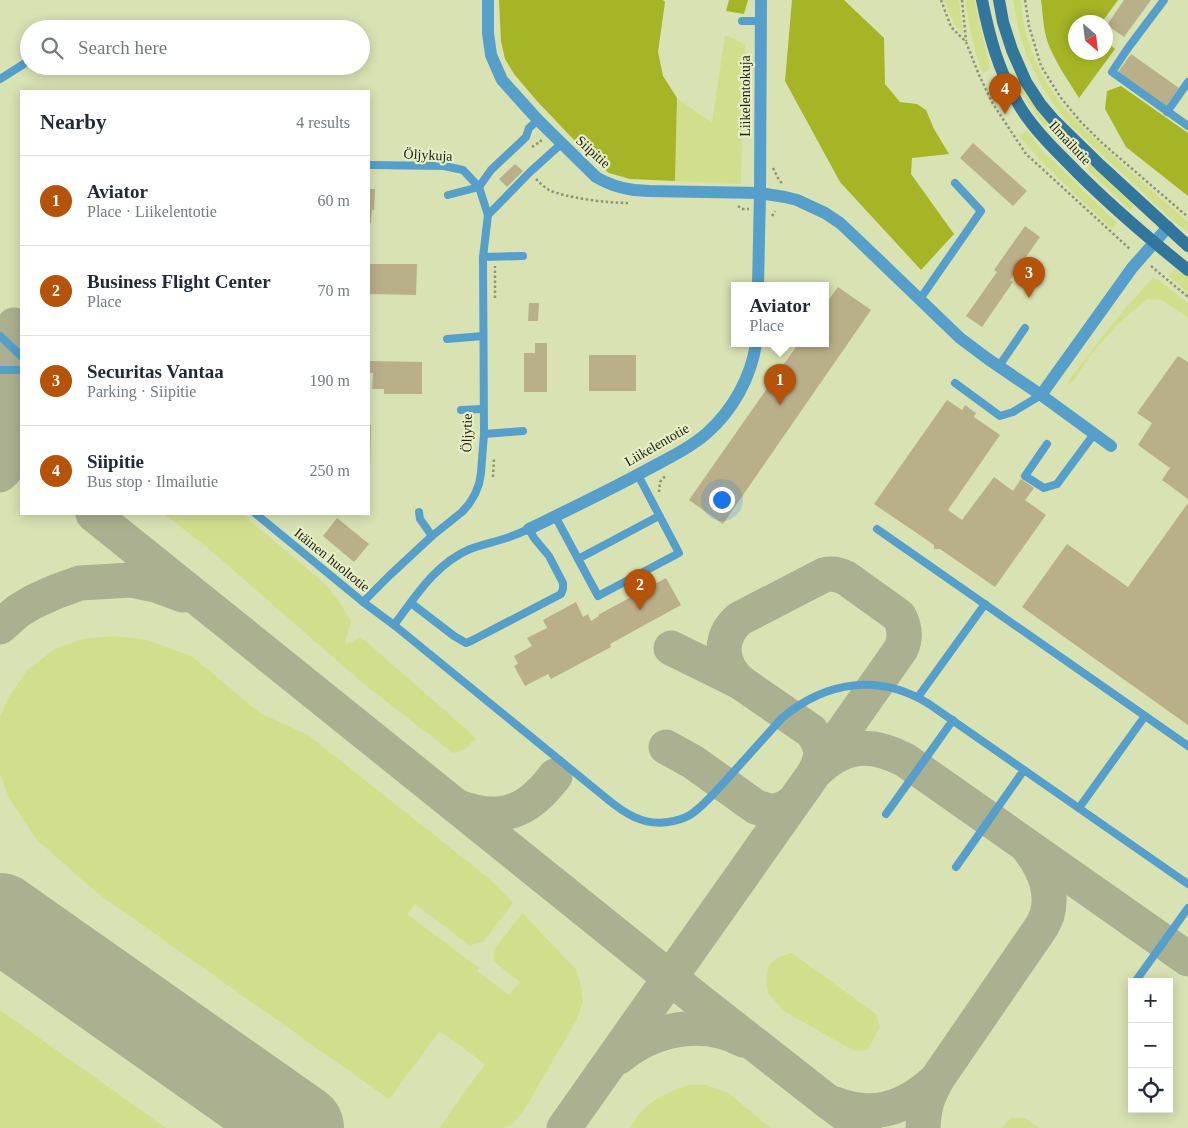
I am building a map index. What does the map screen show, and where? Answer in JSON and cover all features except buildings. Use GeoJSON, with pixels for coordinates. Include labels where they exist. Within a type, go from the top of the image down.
{"type":"FeatureCollection","features":[{"type":"Feature","properties":{"kind":"main road","name":"Ilmailutie"},"geometry":{"type":"LineString","coordinates":[[982,0],[994,49],[1004,78],[1016,102],[1039,132],[1094,190],[1188,270]]}},
{"type":"Feature","properties":{"kind":"main road","name":"Ilmailutie"},"geometry":{"type":"LineString","coordinates":[[999,0],[1003,22],[1016,58],[1026,82],[1041,105],[1100,165],[1188,246]]}},
{"type":"Feature","properties":{"kind":"street"},"geometry":{"type":"LineString","coordinates":[[488,0],[488,34],[491,55],[502,80],[561,144]]}},
{"type":"Feature","properties":{"kind":"street","name":"Liikelentokuja"},"geometry":{"type":"LineString","coordinates":[[760,0],[760,193]]}},
{"type":"Feature","properties":{"kind":"street","name":"Siipitie"},"geometry":{"type":"LineString","coordinates":[[561,144],[596,177],[619,188],[649,191],[772,194],[791,198],[826,213],[840,223],[960,338],[1111,446]]}},
{"type":"Feature","properties":{"kind":"street"},"geometry":{"type":"LineString","coordinates":[[758,282],[760,193]]}},
{"type":"Feature","properties":{"kind":"street"},"geometry":{"type":"LineString","coordinates":[[1041,395],[1132,268],[1168,227]]}},
{"type":"Feature","properties":{"kind":"street","name":"Liikelentotie"},"geometry":{"type":"LineString","coordinates":[[529,529],[638,475],[679,452],[707,433],[730,406],[747,377],[755,347]]}},
{"type":"Feature","properties":{"kind":"lane"},"geometry":{"type":"LineString","coordinates":[[1164,0],[1112,72],[1188,126]]}},
{"type":"Feature","properties":{"kind":"lane"},"geometry":{"type":"LineString","coordinates":[[742,21],[760,21]]}},
{"type":"Feature","properties":{"kind":"lane"},"geometry":{"type":"LineString","coordinates":[[0,79],[20,66]]}},
{"type":"Feature","properties":{"kind":"lane"},"geometry":{"type":"LineString","coordinates":[[1167,112],[1188,82]]}},
{"type":"Feature","properties":{"kind":"lane"},"geometry":{"type":"LineString","coordinates":[[448,195],[479,186],[490,170],[526,137],[530,128],[538,120]]}},
{"type":"Feature","properties":{"kind":"lane"},"geometry":{"type":"LineString","coordinates":[[488,215],[530,172],[561,144]]}},
{"type":"Feature","properties":{"kind":"lane","name":"Öljykuja"},"geometry":{"type":"LineString","coordinates":[[370,165],[444,166],[463,170],[479,186]]}},
{"type":"Feature","properties":{"kind":"lane"},"geometry":{"type":"LineString","coordinates":[[920,299],[982,211],[955,183]]}},
{"type":"Feature","properties":{"kind":"lane","name":"Öljytie"},"geometry":{"type":"LineString","coordinates":[[363,602],[432,536],[462,512],[469,504],[479,484],[484,434],[483,257],[488,215],[479,186]]}},
{"type":"Feature","properties":{"kind":"lane"},"geometry":{"type":"LineString","coordinates":[[483,257],[523,256]]}},
{"type":"Feature","properties":{"kind":"lane"},"geometry":{"type":"LineString","coordinates":[[999,366],[1025,328]]}},
{"type":"Feature","properties":{"kind":"lane"},"geometry":{"type":"LineString","coordinates":[[0,336],[20,355]]}},
{"type":"Feature","properties":{"kind":"lane"},"geometry":{"type":"LineString","coordinates":[[446,339],[484,336]]}},
{"type":"Feature","properties":{"kind":"lane"},"geometry":{"type":"LineString","coordinates":[[0,370],[20,370]]}},
{"type":"Feature","properties":{"kind":"lane"},"geometry":{"type":"LineString","coordinates":[[955,383],[1000,416],[1013,412],[1041,395]]}},
{"type":"Feature","properties":{"kind":"lane"},"geometry":{"type":"LineString","coordinates":[[461,410],[483,409]]}},
{"type":"Feature","properties":{"kind":"lane"},"geometry":{"type":"LineString","coordinates":[[484,434],[523,431]]}},
{"type":"Feature","properties":{"kind":"lane"},"geometry":{"type":"LineString","coordinates":[[1047,444],[1025,476],[1044,488],[1057,484],[1094,434]]}},
{"type":"Feature","properties":{"kind":"lane"},"geometry":{"type":"LineString","coordinates":[[555,516],[598,596],[679,554],[638,475]]}},
{"type":"Feature","properties":{"kind":"lane"},"geometry":{"type":"LineString","coordinates":[[419,512],[420,519],[432,536]]}},
{"type":"Feature","properties":{"kind":"lane","name":"Itäinen huoltotie"},"geometry":{"type":"LineString","coordinates":[[257,515],[623,811],[635,818],[648,822],[662,823],[677,821],[689,816],[719,788],[782,718],[808,699],[841,687],[875,685],[904,691],[918,697],[1188,884]]}},
{"type":"Feature","properties":{"kind":"lane"},"geometry":{"type":"LineString","coordinates":[[578,559],[659,516]]}},
{"type":"Feature","properties":{"kind":"lane"},"geometry":{"type":"LineString","coordinates":[[394,625],[422,587],[439,569],[470,549],[529,529],[549,556],[563,583],[563,589],[560,594],[466,643],[411,603]]}},
{"type":"Feature","properties":{"kind":"lane"},"geometry":{"type":"LineString","coordinates":[[877,529],[1188,746]]}},
{"type":"Feature","properties":{"kind":"lane"},"geometry":{"type":"LineString","coordinates":[[918,697],[985,604]]}},
{"type":"Feature","properties":{"kind":"lane"},"geometry":{"type":"LineString","coordinates":[[1079,808],[1145,716]]}},
{"type":"Feature","properties":{"kind":"lane"},"geometry":{"type":"LineString","coordinates":[[886,814],[952,720]]}},
{"type":"Feature","properties":{"kind":"lane"},"geometry":{"type":"LineString","coordinates":[[956,867],[1024,770]]}},
{"type":"Feature","properties":{"kind":"lane"},"geometry":{"type":"LineString","coordinates":[[1138,978],[1188,908]]}},
{"type":"Feature","properties":{"kind":"path"},"geometry":{"type":"LineString","coordinates":[[962,0],[966,42]]}},
{"type":"Feature","properties":{"kind":"path"},"geometry":{"type":"LineString","coordinates":[[1025,0],[1029,26],[1041,66],[1061,98],[1101,142],[1188,217]]}},
{"type":"Feature","properties":{"kind":"path"},"geometry":{"type":"LineString","coordinates":[[530,172],[548,190],[592,200],[632,203]]}},
{"type":"Feature","properties":{"kind":"path"},"geometry":{"type":"LineString","coordinates":[[735,204],[742,209],[776,211]]}},
{"type":"Feature","properties":{"kind":"shaded area"},"geometry":{"type":"Polygon","coordinates":[[[0,0],[1188,0],[1188,1128],[0,1128],[0,0]]]}},
{"type":"Feature","properties":{"kind":"green space"},"geometry":{"type":"Polygon","coordinates":[[[499,0],[663,0],[665,2],[658,52],[663,76],[677,98],[675,181],[630,179],[609,173],[594,161],[537,101],[514,74],[505,59],[501,41],[499,0]]]}},
{"type":"Feature","properties":{"kind":"green space"},"geometry":{"type":"Polygon","coordinates":[[[729,0],[748,0],[744,14],[726,11],[729,0]]]}},
{"type":"Feature","properties":{"kind":"green space"},"geometry":{"type":"Polygon","coordinates":[[[792,0],[844,0],[884,38],[885,84],[900,102],[917,104],[926,110],[934,129],[949,154],[912,158],[911,174],[954,234],[921,270],[840,182],[785,81],[792,0]]]}},
{"type":"Feature","properties":{"kind":"green space"},"geometry":{"type":"Polygon","coordinates":[[[944,0],[959,0],[963,34],[954,22],[944,0]]]}},
{"type":"Feature","properties":{"kind":"green space"},"geometry":{"type":"Polygon","coordinates":[[[965,0],[975,0],[990,68],[983,73],[974,46],[965,0]]]}},
{"type":"Feature","properties":{"kind":"green space"},"geometry":{"type":"Polygon","coordinates":[[[1013,0],[1021,0],[1030,46],[1043,76],[1060,102],[1091,136],[1188,222],[1188,232],[1070,125],[1053,103],[1041,85],[1027,57],[1018,28],[1013,0]]]}},
{"type":"Feature","properties":{"kind":"green space"},"geometry":{"type":"Polygon","coordinates":[[[1041,0],[1118,0],[1107,15],[1068,15],[1068,60],[1107,60],[1079,98],[1051,50],[1044,27],[1041,0]]]}},
{"type":"Feature","properties":{"kind":"green space"},"geometry":{"type":"Polygon","coordinates":[[[725,35],[745,44],[741,184],[675,181],[677,98],[712,123],[725,35]]]}},
{"type":"Feature","properties":{"kind":"green space"},"geometry":{"type":"Polygon","coordinates":[[[1021,85],[1135,204],[1130,210],[1055,138],[1037,116],[1018,87],[1021,85]]]}},
{"type":"Feature","properties":{"kind":"green space"},"geometry":{"type":"Polygon","coordinates":[[[1121,86],[1188,133],[1188,196],[1126,147],[1105,109],[1107,91],[1121,86]]]}},
{"type":"Feature","properties":{"kind":"green space"},"geometry":{"type":"Polygon","coordinates":[[[1027,130],[1041,150],[1117,223],[1112,229],[1043,163],[1019,136],[1027,130]]]}},
{"type":"Feature","properties":{"kind":"green space"},"geometry":{"type":"Polygon","coordinates":[[[1175,270],[1188,277],[1188,293],[1169,276],[1175,270]]]}},
{"type":"Feature","properties":{"kind":"green space"},"geometry":{"type":"Polygon","coordinates":[[[1153,278],[1157,279],[1188,303],[1188,318],[1162,300],[1147,299],[1118,324],[1087,359],[1076,378],[1068,386],[1069,380],[1099,341],[1153,278]]]}},
{"type":"Feature","properties":{"kind":"green space"},"geometry":{"type":"Polygon","coordinates":[[[165,515],[243,515],[324,583],[338,600],[351,621],[345,642],[347,644],[361,637],[476,738],[465,749],[453,753],[365,685],[208,548],[165,515]]]}},
{"type":"Feature","properties":{"kind":"green space"},"geometry":{"type":"Polygon","coordinates":[[[114,636],[147,640],[193,657],[260,713],[308,735],[491,880],[513,903],[483,942],[469,945],[415,904],[407,914],[479,968],[477,971],[509,995],[520,982],[494,962],[493,951],[522,913],[576,969],[583,1001],[577,1019],[524,1110],[512,1125],[503,1128],[439,1128],[485,1064],[440,1031],[389,1099],[97,893],[36,839],[9,798],[0,774],[0,716],[10,695],[27,670],[55,649],[83,639],[114,636]]]}},
{"type":"Feature","properties":{"kind":"green space"},"geometry":{"type":"Polygon","coordinates":[[[792,953],[876,1014],[880,1027],[867,1050],[854,1051],[784,1011],[768,993],[766,979],[769,965],[778,957],[792,953]]]}},
{"type":"Feature","properties":{"kind":"green space"},"geometry":{"type":"Polygon","coordinates":[[[0,1010],[166,1128],[0,1128],[0,1010]]]}},
{"type":"Feature","properties":{"kind":"green space"},"geometry":{"type":"Polygon","coordinates":[[[688,1085],[707,1085],[728,1093],[771,1128],[630,1128],[641,1112],[654,1100],[688,1085]]]}},
{"type":"Feature","properties":{"kind":"green space"},"geometry":{"type":"Polygon","coordinates":[[[1011,1118],[1025,1118],[1039,1128],[1002,1128],[1011,1118]]]}},
{"type":"Feature","properties":{"kind":"taxiway"},"geometry":{"type":"LineString","coordinates":[[14,325],[13,436],[20,453]]}},
{"type":"Feature","properties":{"kind":"taxiway"},"geometry":{"type":"LineString","coordinates":[[0,475],[5,471],[10,462],[13,452],[13,436]]}},
{"type":"Feature","properties":{"kind":"taxiway"},"geometry":{"type":"LineString","coordinates":[[94,515],[670,978],[864,1128]]}},
{"type":"Feature","properties":{"kind":"taxiway"},"geometry":{"type":"LineString","coordinates":[[740,682],[733,675],[725,659],[725,642],[732,626],[739,619],[824,575],[835,574],[846,578],[899,616],[904,632],[904,641],[901,649],[818,767]]}},
{"type":"Feature","properties":{"kind":"taxiway"},"geometry":{"type":"LineString","coordinates":[[0,627],[18,611],[33,602],[80,583],[131,580],[156,585],[183,595]]}},
{"type":"Feature","properties":{"kind":"taxiway"},"geometry":{"type":"LineString","coordinates":[[671,648],[740,682],[811,731],[820,746],[820,756],[815,772]]}},
{"type":"Feature","properties":{"kind":"taxiway"},"geometry":{"type":"LineString","coordinates":[[666,747],[693,762],[756,807],[772,812],[785,808],[792,803]]}},
{"type":"Feature","properties":{"kind":"taxiway"},"geometry":{"type":"LineString","coordinates":[[564,1128],[815,772],[836,756],[847,751],[858,749],[880,750],[905,760],[1188,959]]}},
{"type":"Feature","properties":{"kind":"taxiway"},"geometry":{"type":"LineString","coordinates":[[458,807],[469,811],[490,814],[511,812],[530,802],[555,776]]}},
{"type":"Feature","properties":{"kind":"taxiway"},"geometry":{"type":"LineString","coordinates":[[923,1128],[927,1102],[937,1079],[1041,927],[1047,915],[1049,897],[1046,879],[1028,848]]}},
{"type":"Feature","properties":{"kind":"taxiway"},"geometry":{"type":"LineString","coordinates":[[0,915],[13,925]]}},
{"type":"Feature","properties":{"kind":"taxiway"},"geometry":{"type":"LineString","coordinates":[[619,1057],[647,1039],[678,1030],[711,1029],[728,1033],[743,1040]]}},
{"type":"Feature","properties":{"kind":"taxiway"},"geometry":{"type":"LineString","coordinates":[[835,1104],[863,1111],[877,1111],[890,1108],[914,1097],[937,1079]]}},
{"type":"Feature","properties":{"kind":"runway"},"geometry":{"type":"LineString","coordinates":[[0,917],[300,1128]]}},
{"type":"Feature","properties":{"kind":"place","name":"Siipitie"},"geometry":{"type":"Point","coordinates":[1005,114]}},
{"type":"Feature","properties":{"kind":"place","name":"Securitas Vantaa"},"geometry":{"type":"Point","coordinates":[1029,298]}},
{"type":"Feature","properties":{"kind":"place","name":"Aviator"},"geometry":{"type":"Point","coordinates":[780,405]}},
{"type":"Feature","properties":{"kind":"place","name":"Business Flight Center"},"geometry":{"type":"Point","coordinates":[640,610]}}]}
